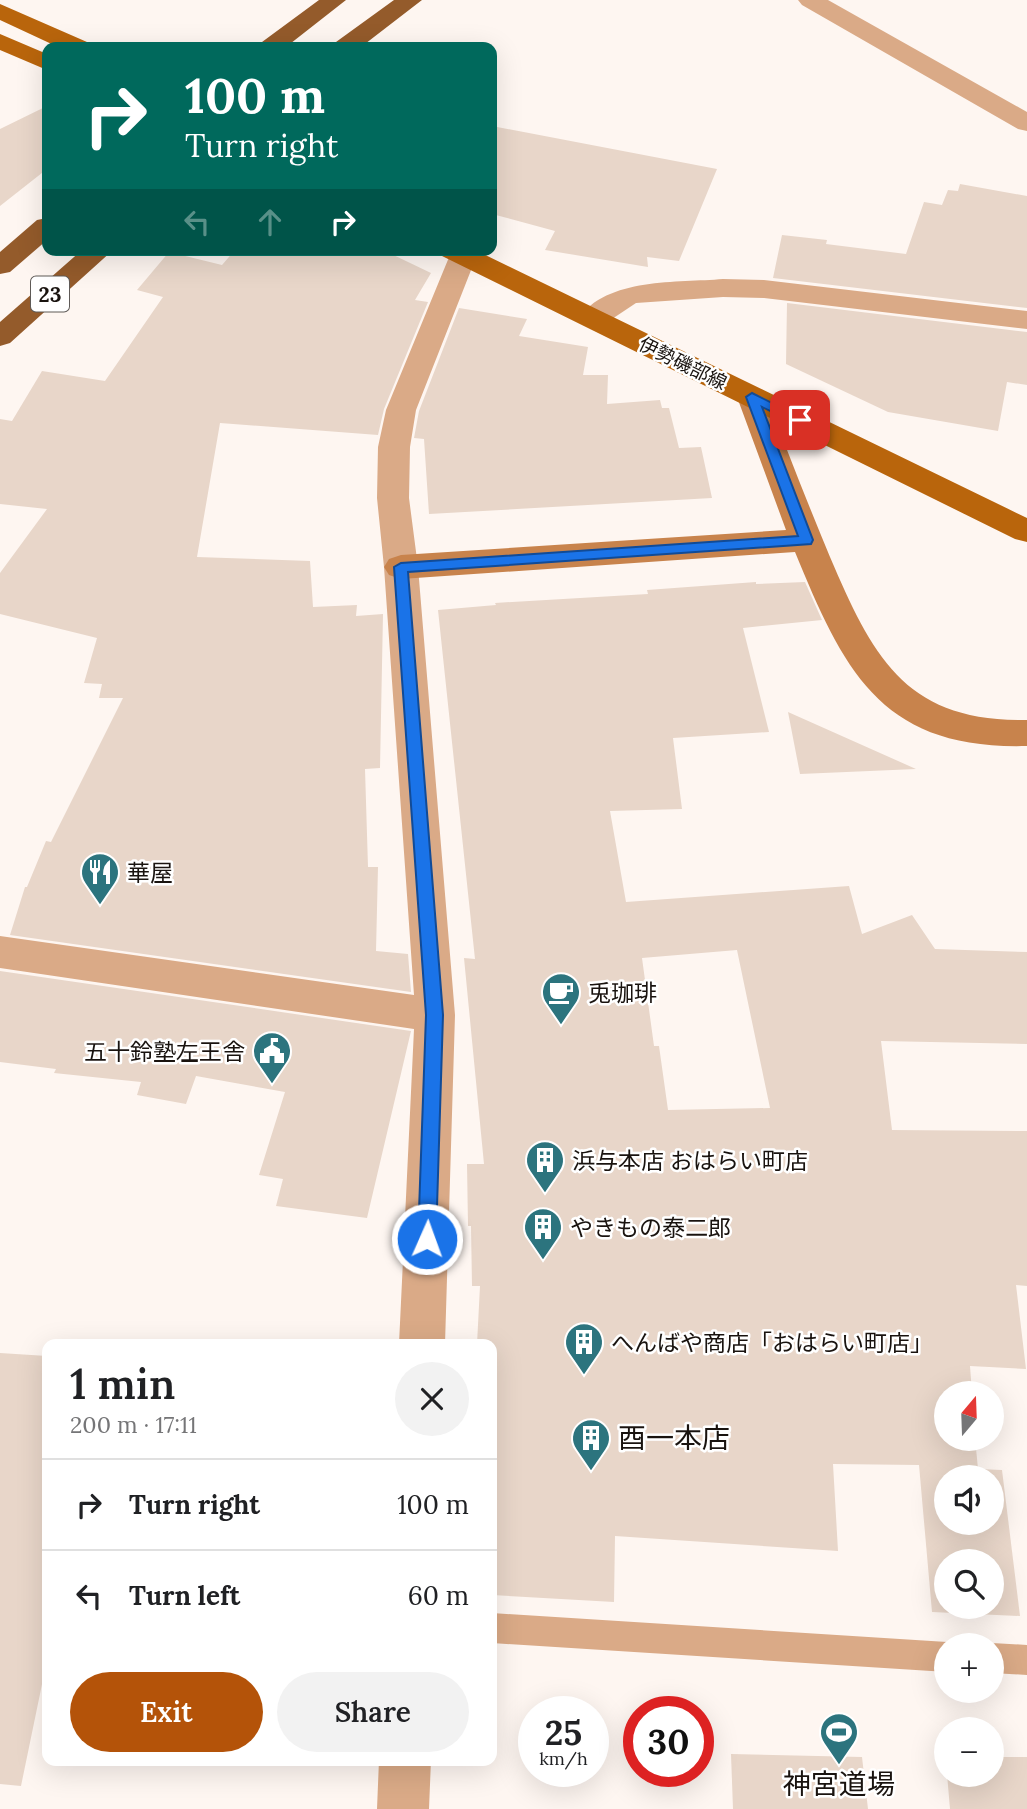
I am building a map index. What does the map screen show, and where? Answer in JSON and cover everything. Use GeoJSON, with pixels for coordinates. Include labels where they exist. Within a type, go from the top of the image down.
{"type":"FeatureCollection","features":[{"type":"Feature","properties":{"kind":"highway"},"geometry":{"type":"LineString","coordinates":[[278,42],[334,0]]}},
{"type":"Feature","properties":{"kind":"highway"},"geometry":{"type":"LineString","coordinates":[[352,42],[410,0]]}},
{"type":"Feature","properties":{"kind":"highway","name":"23"},"geometry":{"type":"LineString","coordinates":[[0,266],[42,230]]}},
{"type":"Feature","properties":{"kind":"highway","name":"23"},"geometry":{"type":"LineString","coordinates":[[0,337],[92,256]]}},
{"type":"Feature","properties":{"kind":"main road"},"geometry":{"type":"LineString","coordinates":[[0,11],[67,42]]}},
{"type":"Feature","properties":{"kind":"main road"},"geometry":{"type":"LineString","coordinates":[[0,41],[42,61]]}},
{"type":"Feature","properties":{"kind":"main road","name":"伊勢磯部線"},"geometry":{"type":"LineString","coordinates":[[463,256],[1027,531]]}},
{"type":"Feature","properties":{"kind":"street"},"geometry":{"type":"LineString","coordinates":[[810,0],[1027,123]]}},
{"type":"Feature","properties":{"kind":"street"},"geometry":{"type":"LineString","coordinates":[[422,1339],[435,1015],[401,567],[393,498],[394,447],[401,410],[456,256]]}},
{"type":"Feature","properties":{"kind":"street"},"geometry":{"type":"LineString","coordinates":[[593,319],[629,295],[723,288],[764,289],[1027,320]]}},
{"type":"Feature","properties":{"kind":"street"},"geometry":{"type":"LineString","coordinates":[[752,397],[806,540],[855,650],[877,678],[900,699],[931,716],[968,728],[1006,735],[1027,733]]}},
{"type":"Feature","properties":{"kind":"street"},"geometry":{"type":"LineString","coordinates":[[401,567],[806,540]]}},
{"type":"Feature","properties":{"kind":"street"},"geometry":{"type":"LineString","coordinates":[[0,952],[435,1015]]}},
{"type":"Feature","properties":{"kind":"street"},"geometry":{"type":"LineString","coordinates":[[403,1809],[405,1766]]}},
{"type":"Feature","properties":{"kind":"lane"},"geometry":{"type":"LineString","coordinates":[[497,1628],[934,1656]]}},
{"type":"Feature","properties":{"kind":"lane"},"geometry":{"type":"LineString","coordinates":[[1004,1659],[1027,1660]]}},
{"type":"Feature","properties":{"kind":"building"},"geometry":{"type":"Polygon","coordinates":[[[42,108],[42,173],[0,206],[0,129],[42,108]]]}},
{"type":"Feature","properties":{"kind":"building"},"geometry":{"type":"Polygon","coordinates":[[[497,127],[717,169],[679,261],[647,257],[648,267],[545,250],[555,231],[497,215],[497,127]]]}},
{"type":"Feature","properties":{"kind":"building"},"geometry":{"type":"Polygon","coordinates":[[[960,184],[1027,196],[1027,308],[773,278],[782,235],[827,240],[826,244],[906,254],[924,202],[942,205],[948,190],[958,191],[960,184]]]}},
{"type":"Feature","properties":{"kind":"building"},"geometry":{"type":"Polygon","coordinates":[[[166,256],[185,256],[222,265],[230,256],[396,256],[431,273],[415,300],[428,302],[384,409],[378,435],[220,423],[197,557],[310,561],[313,607],[357,605],[356,616],[383,614],[380,768],[365,769],[368,867],[378,867],[376,951],[408,954],[411,992],[10,935],[25,887],[46,841],[51,842],[123,698],[99,698],[102,684],[84,683],[97,638],[0,614],[0,573],[47,509],[0,504],[0,419],[12,421],[42,371],[105,381],[163,297],[137,290],[166,256]]]}},
{"type":"Feature","properties":{"kind":"building"},"geometry":{"type":"Polygon","coordinates":[[[787,303],[1027,332],[1027,385],[1007,382],[998,431],[888,412],[786,364],[787,303]]]}},
{"type":"Feature","properties":{"kind":"building"},"geometry":{"type":"Polygon","coordinates":[[[459,308],[527,319],[519,336],[588,347],[583,375],[608,375],[607,404],[660,400],[662,408],[669,408],[679,448],[701,447],[712,498],[429,514],[424,439],[414,438],[419,411],[459,308]]]}},
{"type":"Feature","properties":{"kind":"building"},"geometry":{"type":"Polygon","coordinates":[[[756,582],[805,582],[822,620],[743,628],[769,732],[673,738],[682,809],[610,811],[626,902],[849,886],[862,934],[912,915],[935,949],[1027,952],[1027,1044],[881,1041],[892,1130],[1027,1131],[1027,1286],[1016,1285],[1026,1369],[970,1366],[971,1381],[934,1381],[934,1451],[976,1451],[978,1465],[934,1465],[934,1535],[1004,1535],[1004,1486],[1020,1616],[1004,1615],[1004,1549],[934,1549],[932,1612],[919,1465],[833,1464],[838,1551],[615,1536],[614,1602],[497,1595],[497,1339],[477,1339],[480,1286],[472,1286],[471,1226],[468,1226],[467,1164],[484,1164],[464,958],[475,959],[438,610],[496,605],[495,603],[648,594],[647,590],[756,582]],[[737,950],[642,958],[654,1046],[659,1046],[668,1110],[770,1108],[737,950]]]}},
{"type":"Feature","properties":{"kind":"building"},"geometry":{"type":"Polygon","coordinates":[[[788,712],[916,769],[800,774],[788,712]]]}},
{"type":"Feature","properties":{"kind":"building"},"geometry":{"type":"Polygon","coordinates":[[[0,971],[411,1031],[367,1218],[276,1206],[283,1179],[259,1175],[285,1092],[196,1076],[186,1104],[137,1095],[141,1082],[54,1073],[56,1069],[0,1062],[0,971]]]}},
{"type":"Feature","properties":{"kind":"building"},"geometry":{"type":"Polygon","coordinates":[[[0,1353],[42,1356],[42,1684],[21,1786],[0,1784],[0,1353]]]}},
{"type":"Feature","properties":{"kind":"building"},"geometry":{"type":"Polygon","coordinates":[[[731,1754],[862,1757],[868,1809],[733,1809],[731,1754]]]}},
{"type":"Feature","properties":{"kind":"building"},"geometry":{"type":"Polygon","coordinates":[[[1004,1757],[1027,1757],[1027,1809],[950,1809],[948,1787],[1004,1787],[1004,1757]]]}},
{"type":"Feature","properties":{"kind":"place","name":"華屋"},"geometry":{"type":"Point","coordinates":[100,906]}},
{"type":"Feature","properties":{"kind":"place","name":"兎珈琲"},"geometry":{"type":"Point","coordinates":[561,1026]}},
{"type":"Feature","properties":{"kind":"place","name":"五十鈴塾左王舎"},"geometry":{"type":"Point","coordinates":[272,1085]}},
{"type":"Feature","properties":{"kind":"place","name":"浜与本店 おはらい町店"},"geometry":{"type":"Point","coordinates":[545,1194]}},
{"type":"Feature","properties":{"kind":"place","name":"やきもの泰二郎"},"geometry":{"type":"Point","coordinates":[543,1261]}},
{"type":"Feature","properties":{"kind":"place","name":"へんばや商店「おはらい町店」"},"geometry":{"type":"Point","coordinates":[584,1376]}},
{"type":"Feature","properties":{"kind":"place","name":"酉一本店"},"geometry":{"type":"Point","coordinates":[591,1472]}},
{"type":"Feature","properties":{"kind":"place","name":"神宮道場"},"geometry":{"type":"Point","coordinates":[839,1766]}},
{"type":"Feature","properties":{"kind":"route"},"geometry":{"type":"LineString","coordinates":[[427,1239],[435,1015],[401,567],[806,540],[752,397],[800,420]]}}]}
